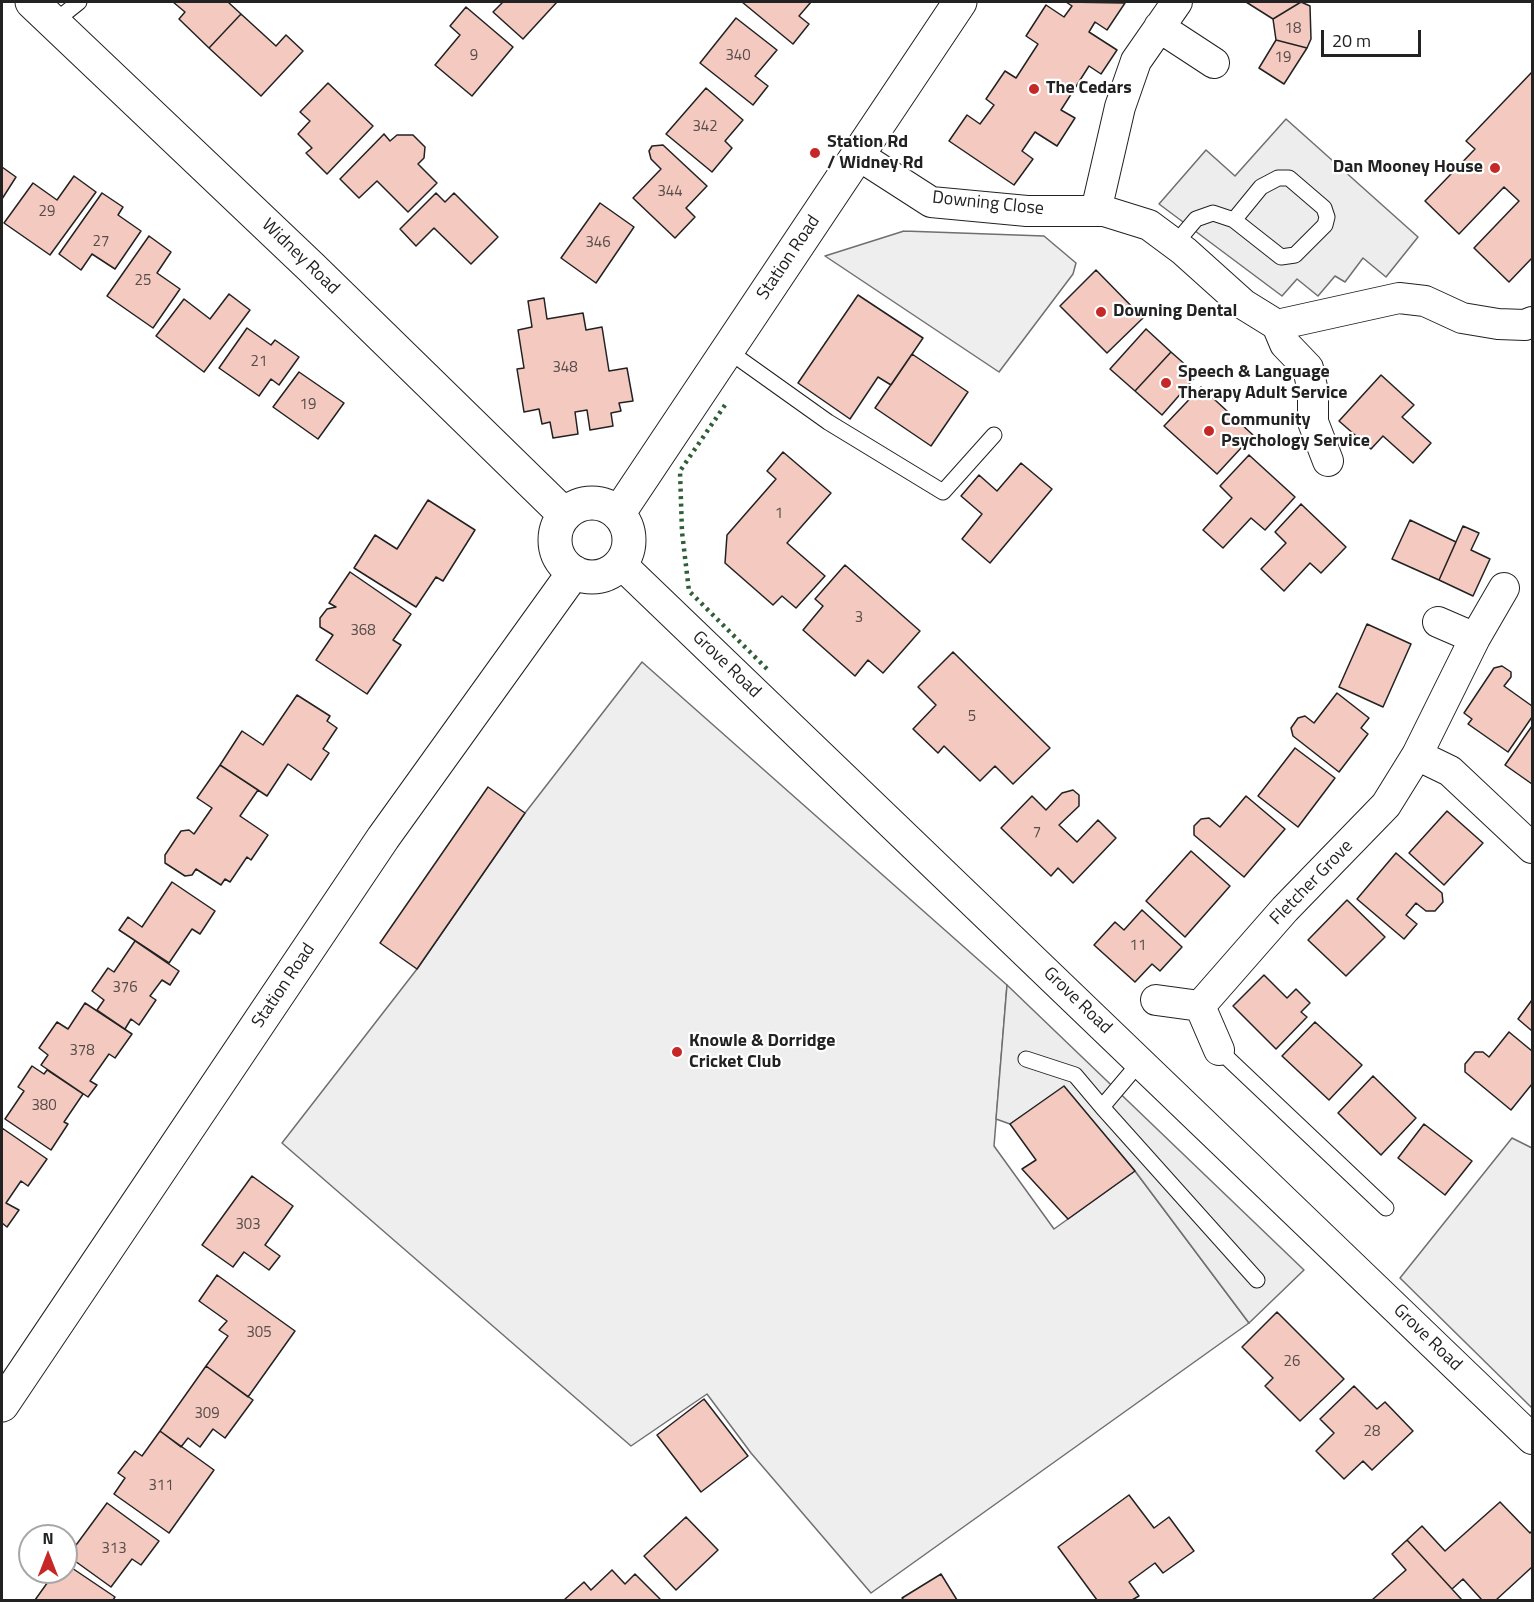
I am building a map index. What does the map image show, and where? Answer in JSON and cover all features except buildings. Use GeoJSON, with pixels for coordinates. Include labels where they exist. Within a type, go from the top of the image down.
{"type":"FeatureCollection","features":[{"type":"Feature","properties":{"kind":"main road","name":"Station Road"},"geometry":{"type":"LineString","coordinates":[[618,514],[960,2]]}},
{"type":"Feature","properties":{"kind":"main road","name":"Widney Road"},"geometry":{"type":"LineString","coordinates":[[43,12],[321,276],[565,515]]}},
{"type":"Feature","properties":{"kind":"main road"},"geometry":{"type":"LineString","coordinates":[[591,503],[606,506],[618,514],[629,534],[628,550],[621,564],[603,575],[594,577],[574,572],[559,556],[556,545],[559,524],[565,515],[577,506],[591,503]]}},
{"type":"Feature","properties":{"kind":"main road","name":"Station Road"},"geometry":{"type":"LineString","coordinates":[[2,1405],[383,838],[574,572]]}},
{"type":"Feature","properties":{"kind":"street"},"geometry":{"type":"LineString","coordinates":[[1096,211],[1120,107],[1133,70],[1177,2]]}},
{"type":"Feature","properties":{"kind":"street"},"geometry":{"type":"LineString","coordinates":[[1159,27],[1214,63]]}},
{"type":"Feature","properties":{"kind":"street","name":"Downing Close"},"geometry":{"type":"LineString","coordinates":[[858,155],[931,202],[1027,211],[1096,211],[1149,225],[1175,244],[1243,304],[1277,325]]}},
{"type":"Feature","properties":{"kind":"street"},"geometry":{"type":"LineString","coordinates":[[1328,461],[1313,422],[1313,392],[1308,368],[1285,344],[1277,325],[1399,298],[1425,301],[1461,318],[1498,324],[1525,325],[1533,322]]}},
{"type":"Feature","properties":{"kind":"street","name":"Grove Road"},"geometry":{"type":"LineString","coordinates":[[621,564],[1533,1439]]}},
{"type":"Feature","properties":{"kind":"street","name":"Fletcher Grove"},"geometry":{"type":"LineString","coordinates":[[1200,1006],[1285,909],[1386,805],[1417,755],[1475,638],[1504,588]]}},
{"type":"Feature","properties":{"kind":"street"},"geometry":{"type":"LineString","coordinates":[[1438,622],[1475,638]]}},
{"type":"Feature","properties":{"kind":"street"},"geometry":{"type":"LineString","coordinates":[[1417,755],[1450,771],[1533,848]]}},
{"type":"Feature","properties":{"kind":"street"},"geometry":{"type":"LineString","coordinates":[[1156,1000],[1200,1006],[1219,1050]]}},
{"type":"Feature","properties":{"kind":"lane"},"geometry":{"type":"LineString","coordinates":[[43,12],[79,2]]}},
{"type":"Feature","properties":{"kind":"lane"},"geometry":{"type":"LineString","coordinates":[[1175,244],[1202,215],[1213,213],[1234,220],[1281,256],[1295,255],[1325,225],[1327,217],[1324,208],[1289,178],[1278,178],[1261,187],[1234,220]]}},
{"type":"Feature","properties":{"kind":"lane"},"geometry":{"type":"LineString","coordinates":[[727,350],[828,423],[943,492],[994,435]]}},
{"type":"Feature","properties":{"kind":"lane"},"geometry":{"type":"LineString","coordinates":[[1219,1050],[1386,1208]]}},
{"type":"Feature","properties":{"kind":"lane"},"geometry":{"type":"LineString","coordinates":[[1026,1059],[1075,1075],[1257,1280]]}},
{"type":"Feature","properties":{"kind":"lane"},"geometry":{"type":"LineString","coordinates":[[1102,1107],[1140,1062]]}},
{"type":"Feature","properties":{"kind":"shaded area"},"geometry":{"type":"Polygon","coordinates":[[[1286,119],[1418,237],[1386,277],[1363,258],[1345,282],[1335,276],[1318,296],[1297,279],[1282,296],[1159,204],[1206,150],[1235,176],[1286,119]]]}},
{"type":"Feature","properties":{"kind":"shaded area"},"geometry":{"type":"Polygon","coordinates":[[[904,231],[1044,236],[1076,263],[1073,274],[999,372],[825,256],[904,231]]]}},
{"type":"Feature","properties":{"kind":"shaded area","name":"Knowle & Dorridge Cricket Club"},"geometry":{"type":"Polygon","coordinates":[[[642,662],[1007,985],[994,1146],[1054,1229],[1135,1171],[1249,1323],[871,1593],[751,1453],[707,1394],[631,1446],[282,1143],[417,969],[525,813],[642,662]]]}},
{"type":"Feature","properties":{"kind":"shaded area"},"geometry":{"type":"Polygon","coordinates":[[[1007,985],[1304,1270],[1249,1323],[1135,1171],[1064,1087],[1010,1124],[996,1119],[1007,985]]]}},
{"type":"Feature","properties":{"kind":"shaded area"},"geometry":{"type":"Polygon","coordinates":[[[1512,1138],[1532,1148],[1532,1408],[1400,1278],[1512,1138]]]}},
{"type":"Feature","properties":{"kind":"hedge"},"geometry":{"type":"LineString","coordinates":[[725,405],[680,471],[682,532],[689,591],[770,672]]}},
{"type":"Feature","properties":{"kind":"place","name":"The Cedars"},"geometry":{"type":"Point","coordinates":[1034,89]}},
{"type":"Feature","properties":{"kind":"place","name":"Station Rd / Widney Rd"},"geometry":{"type":"Point","coordinates":[815,153]}},
{"type":"Feature","properties":{"kind":"place","name":"Dan Mooney House"},"geometry":{"type":"Point","coordinates":[1495,168]}},
{"type":"Feature","properties":{"kind":"place","name":"Downing Dental"},"geometry":{"type":"Point","coordinates":[1101,312]}},
{"type":"Feature","properties":{"kind":"place","name":"Speech & Language Therapy Adult Service"},"geometry":{"type":"Point","coordinates":[1166,383]}},
{"type":"Feature","properties":{"kind":"place","name":"Community Psychology Service"},"geometry":{"type":"Point","coordinates":[1209,431]}},
{"type":"Feature","properties":{"kind":"place","name":"Knowle & Dorridge Cricket Club"},"geometry":{"type":"Point","coordinates":[677,1052]}}]}
